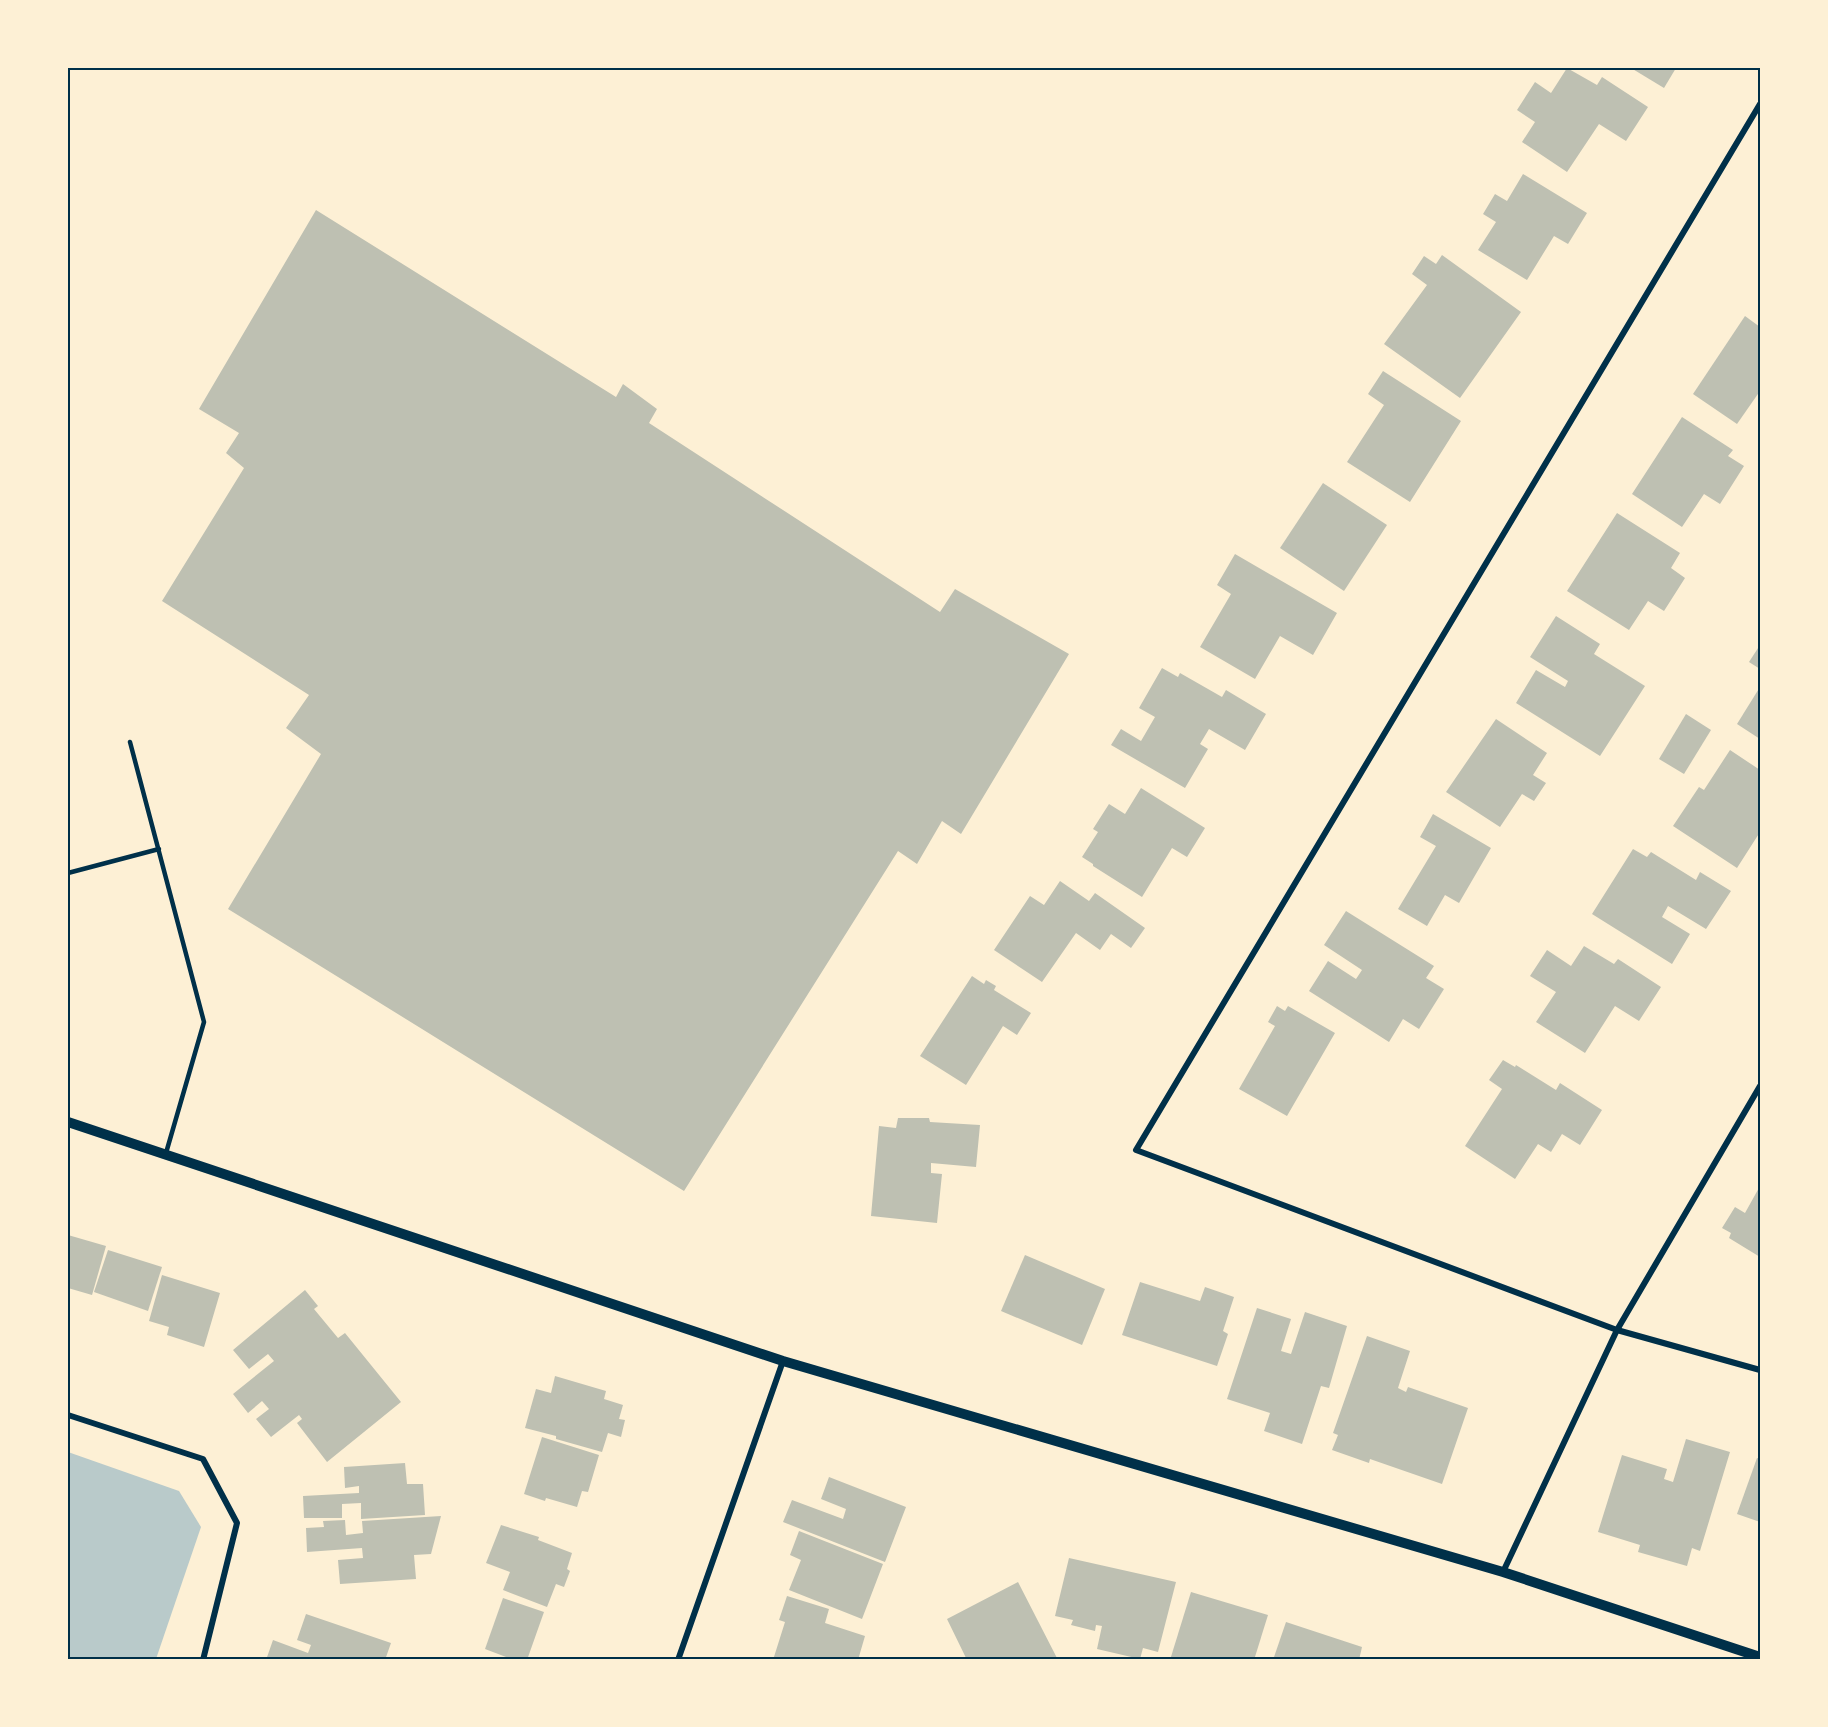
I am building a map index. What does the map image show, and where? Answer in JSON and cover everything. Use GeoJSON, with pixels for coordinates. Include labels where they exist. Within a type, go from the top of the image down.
{"type":"FeatureCollection","features":[{"type":"Feature","properties":{"kind":"street"},"geometry":{"type":"LineString","coordinates":[[1761,104],[1136,1150],[1617,1330],[1761,1370]]}},
{"type":"Feature","properties":{"kind":"street"},"geometry":{"type":"LineString","coordinates":[[1503,1572],[1617,1330],[1761,1086]]}},
{"type":"Feature","properties":{"kind":"street"},"geometry":{"type":"LineString","coordinates":[[68,1122],[783,1361],[1503,1572],[1761,1657]]}},
{"type":"Feature","properties":{"kind":"street"},"geometry":{"type":"LineString","coordinates":[[678,1659],[783,1361]]}},
{"type":"Feature","properties":{"kind":"street"},"geometry":{"type":"LineString","coordinates":[[68,1415],[203,1459],[237,1523],[203,1659]]}},
{"type":"Feature","properties":{"kind":"lane"},"geometry":{"type":"LineString","coordinates":[[130,742],[204,1022],[166,1154]]}},
{"type":"Feature","properties":{"kind":"lane"},"geometry":{"type":"LineString","coordinates":[[68,873],[159,849]]}},
{"type":"Feature","properties":{"kind":"shaded area"},"geometry":{"type":"Polygon","coordinates":[[[68,1452],[179,1491],[201,1527],[156,1659],[68,1659],[68,1452]]]}},
{"type":"Feature","properties":{"kind":"building"},"geometry":{"type":"Polygon","coordinates":[[[1567,68],[1597,85],[1602,77],[1648,107],[1626,141],[1599,124],[1567,172],[1522,142],[1535,122],[1517,110],[1535,82],[1551,93],[1567,68]]]}},
{"type":"Feature","properties":{"kind":"building"},"geometry":{"type":"Polygon","coordinates":[[[1631,68],[1676,68],[1664,88],[1631,68]]]}},
{"type":"Feature","properties":{"kind":"building"},"geometry":{"type":"Polygon","coordinates":[[[1523,174],[1587,213],[1568,244],[1554,236],[1527,280],[1478,250],[1496,222],[1483,214],[1495,194],[1507,201],[1523,174]]]}},
{"type":"Feature","properties":{"kind":"building"},"geometry":{"type":"Polygon","coordinates":[[[316,210],[616,397],[623,384],[657,409],[649,423],[940,612],[955,589],[1069,654],[961,834],[942,821],[917,864],[898,851],[684,1191],[228,909],[321,754],[286,728],[309,695],[162,601],[244,468],[226,453],[239,433],[199,409],[316,210]]]}},
{"type":"Feature","properties":{"kind":"building"},"geometry":{"type":"Polygon","coordinates":[[[1442,255],[1521,312],[1460,398],[1384,344],[1427,285],[1412,274],[1424,256],[1436,264],[1442,255]]]}},
{"type":"Feature","properties":{"kind":"building"},"geometry":{"type":"Polygon","coordinates":[[[1745,316],[1760,327],[1760,391],[1737,424],[1693,394],[1745,316]]]}},
{"type":"Feature","properties":{"kind":"building"},"geometry":{"type":"Polygon","coordinates":[[[1383,371],[1461,421],[1410,502],[1347,462],[1384,405],[1368,394],[1383,371]]]}},
{"type":"Feature","properties":{"kind":"building"},"geometry":{"type":"Polygon","coordinates":[[[1682,417],[1733,450],[1728,456],[1744,466],[1720,504],[1704,494],[1682,527],[1632,494],[1682,417]]]}},
{"type":"Feature","properties":{"kind":"building"},"geometry":{"type":"Polygon","coordinates":[[[1323,483],[1387,525],[1344,591],[1280,548],[1323,483]]]}},
{"type":"Feature","properties":{"kind":"building"},"geometry":{"type":"Polygon","coordinates":[[[1617,513],[1680,553],[1671,568],[1685,578],[1664,611],[1648,601],[1629,630],[1567,591],[1617,513]]]}},
{"type":"Feature","properties":{"kind":"building"},"geometry":{"type":"Polygon","coordinates":[[[1235,554],[1337,613],[1313,655],[1280,636],[1255,679],[1200,647],[1231,594],[1217,585],[1235,554]]]}},
{"type":"Feature","properties":{"kind":"building"},"geometry":{"type":"Polygon","coordinates":[[[1556,616],[1600,644],[1594,654],[1645,686],[1600,756],[1516,703],[1536,670],[1565,687],[1568,681],[1530,657],[1556,616]]]}},
{"type":"Feature","properties":{"kind":"building"},"geometry":{"type":"Polygon","coordinates":[[[1760,645],[1760,669],[1749,662],[1760,645]]]}},
{"type":"Feature","properties":{"kind":"building"},"geometry":{"type":"Polygon","coordinates":[[[1162,668],[1178,677],[1180,673],[1222,697],[1226,690],[1266,714],[1245,750],[1209,729],[1200,744],[1208,749],[1185,788],[1111,745],[1121,729],[1141,741],[1155,717],[1139,708],[1162,668]]]}},
{"type":"Feature","properties":{"kind":"building"},"geometry":{"type":"Polygon","coordinates":[[[1760,687],[1760,739],[1737,724],[1760,687]]]}},
{"type":"Feature","properties":{"kind":"building"},"geometry":{"type":"Polygon","coordinates":[[[1686,714],[1711,730],[1684,774],[1659,759],[1686,714]]]}},
{"type":"Feature","properties":{"kind":"building"},"geometry":{"type":"Polygon","coordinates":[[[1496,719],[1547,753],[1533,775],[1546,783],[1534,801],[1522,794],[1500,827],[1446,792],[1496,719]]]}},
{"type":"Feature","properties":{"kind":"building"},"geometry":{"type":"Polygon","coordinates":[[[1730,750],[1760,770],[1760,832],[1737,868],[1673,826],[1699,787],[1704,790],[1730,750]]]}},
{"type":"Feature","properties":{"kind":"building"},"geometry":{"type":"Polygon","coordinates":[[[1141,788],[1205,828],[1187,857],[1172,848],[1142,897],[1082,857],[1098,832],[1093,829],[1109,804],[1125,814],[1141,788]]]}},
{"type":"Feature","properties":{"kind":"building"},"geometry":{"type":"Polygon","coordinates":[[[1433,814],[1491,848],[1459,903],[1445,895],[1427,926],[1398,909],[1436,846],[1420,837],[1433,814]]]}},
{"type":"Feature","properties":{"kind":"building"},"geometry":{"type":"Polygon","coordinates":[[[1633,849],[1647,857],[1651,852],[1696,880],[1700,872],[1731,891],[1706,929],[1668,906],[1662,917],[1690,934],[1672,964],[1592,914],[1633,849]]]}},
{"type":"Feature","properties":{"kind":"building"},"geometry":{"type":"Polygon","coordinates":[[[1060,881],[1089,901],[1095,893],[1145,928],[1131,948],[1111,934],[1100,950],[1076,933],[1042,982],[994,950],[1030,896],[1044,905],[1060,881]]]}},
{"type":"Feature","properties":{"kind":"building"},"geometry":{"type":"Polygon","coordinates":[[[1346,911],[1434,966],[1426,978],[1444,989],[1419,1029],[1403,1019],[1389,1042],[1309,991],[1328,961],[1356,979],[1362,970],[1324,945],[1346,911]]]}},
{"type":"Feature","properties":{"kind":"building"},"geometry":{"type":"Polygon","coordinates":[[[1584,946],[1614,964],[1618,959],[1661,987],[1639,1021],[1615,1006],[1585,1053],[1536,1022],[1556,992],[1530,976],[1547,950],[1571,966],[1584,946]]]}},
{"type":"Feature","properties":{"kind":"building"},"geometry":{"type":"Polygon","coordinates":[[[972,976],[984,984],[986,980],[996,986],[994,990],[1031,1013],[1017,1035],[1003,1026],[966,1085],[920,1056],[972,976]]]}},
{"type":"Feature","properties":{"kind":"building"},"geometry":{"type":"Polygon","coordinates":[[[1277,1006],[1285,1011],[1288,1006],[1335,1033],[1287,1116],[1239,1089],[1275,1026],[1268,1022],[1277,1006]]]}},
{"type":"Feature","properties":{"kind":"building"},"geometry":{"type":"Polygon","coordinates":[[[1503,1060],[1515,1067],[1516,1065],[1556,1090],[1560,1083],[1602,1110],[1580,1145],[1562,1134],[1551,1152],[1538,1144],[1515,1179],[1465,1146],[1502,1089],[1489,1080],[1503,1060]]]}},
{"type":"Feature","properties":{"kind":"building"},"geometry":{"type":"Polygon","coordinates":[[[898,1118],[929,1118],[930,1122],[980,1125],[976,1167],[931,1163],[931,1173],[942,1174],[937,1223],[871,1216],[879,1126],[896,1128],[898,1118]]]}},
{"type":"Feature","properties":{"kind":"building"},"geometry":{"type":"Polygon","coordinates":[[[1760,1186],[1760,1257],[1729,1238],[1731,1233],[1722,1228],[1735,1207],[1745,1213],[1760,1186]]]}},
{"type":"Feature","properties":{"kind":"building"},"geometry":{"type":"Polygon","coordinates":[[[68,1235],[106,1246],[92,1295],[68,1288],[68,1235]]]}},
{"type":"Feature","properties":{"kind":"building"},"geometry":{"type":"Polygon","coordinates":[[[108,1250],[162,1267],[148,1311],[94,1292],[108,1250]]]}},
{"type":"Feature","properties":{"kind":"building"},"geometry":{"type":"Polygon","coordinates":[[[1025,1255],[1105,1289],[1082,1345],[1001,1311],[1025,1255]]]}},
{"type":"Feature","properties":{"kind":"building"},"geometry":{"type":"Polygon","coordinates":[[[162,1275],[220,1293],[204,1347],[167,1335],[169,1327],[149,1321],[162,1275]]]}},
{"type":"Feature","properties":{"kind":"building"},"geometry":{"type":"Polygon","coordinates":[[[1140,1282],[1200,1301],[1205,1287],[1234,1297],[1223,1331],[1228,1334],[1217,1366],[1122,1335],[1140,1282]]]}},
{"type":"Feature","properties":{"kind":"building"},"geometry":{"type":"Polygon","coordinates":[[[305,1290],[318,1306],[314,1309],[338,1338],[345,1333],[401,1402],[327,1462],[297,1423],[302,1419],[299,1415],[271,1437],[256,1419],[269,1409],[262,1401],[248,1413],[233,1394],[274,1361],[268,1354],[249,1369],[233,1350],[305,1290]]]}},
{"type":"Feature","properties":{"kind":"building"},"geometry":{"type":"Polygon","coordinates":[[[1257,1308],[1291,1319],[1281,1351],[1291,1354],[1305,1312],[1347,1326],[1329,1388],[1321,1386],[1302,1444],[1264,1431],[1270,1413],[1227,1399],[1257,1308]]]}},
{"type":"Feature","properties":{"kind":"building"},"geometry":{"type":"Polygon","coordinates":[[[1367,1336],[1410,1351],[1398,1388],[1406,1392],[1408,1387],[1468,1408],[1442,1484],[1370,1459],[1369,1463],[1332,1450],[1338,1435],[1333,1433],[1367,1336]]]}},
{"type":"Feature","properties":{"kind":"building"},"geometry":{"type":"Polygon","coordinates":[[[555,1376],[606,1391],[604,1399],[623,1405],[619,1419],[625,1420],[621,1437],[608,1433],[602,1452],[525,1428],[536,1389],[551,1393],[555,1376]]]}},
{"type":"Feature","properties":{"kind":"building"},"geometry":{"type":"Polygon","coordinates":[[[542,1437],[599,1455],[588,1492],[582,1491],[577,1507],[524,1494],[542,1437]]]}},
{"type":"Feature","properties":{"kind":"building"},"geometry":{"type":"Polygon","coordinates":[[[1686,1439],[1730,1452],[1700,1551],[1692,1548],[1687,1566],[1638,1552],[1640,1545],[1598,1532],[1622,1455],[1667,1469],[1664,1479],[1673,1482],[1686,1439]]]}},
{"type":"Feature","properties":{"kind":"building"},"geometry":{"type":"Polygon","coordinates":[[[1757,1458],[1760,1459],[1760,1522],[1737,1514],[1757,1458]]]}},
{"type":"Feature","properties":{"kind":"building"},"geometry":{"type":"Polygon","coordinates":[[[405,1463],[407,1484],[423,1484],[425,1515],[361,1519],[361,1503],[342,1504],[342,1518],[304,1518],[303,1496],[359,1493],[359,1486],[345,1488],[344,1467],[405,1463]]]}},
{"type":"Feature","properties":{"kind":"building"},"geometry":{"type":"Polygon","coordinates":[[[829,1477],[906,1507],[885,1562],[783,1522],[792,1500],[843,1519],[846,1509],[821,1499],[829,1477]]]}},
{"type":"Feature","properties":{"kind":"building"},"geometry":{"type":"Polygon","coordinates":[[[441,1516],[431,1554],[414,1555],[416,1579],[340,1584],[338,1560],[363,1558],[362,1548],[307,1552],[306,1528],[324,1527],[323,1521],[345,1520],[346,1535],[363,1533],[362,1521],[441,1516]]]}},
{"type":"Feature","properties":{"kind":"building"},"geometry":{"type":"Polygon","coordinates":[[[501,1525],[539,1537],[538,1540],[572,1553],[567,1569],[570,1571],[564,1587],[556,1584],[547,1607],[503,1590],[510,1572],[486,1563],[501,1525]]]}},
{"type":"Feature","properties":{"kind":"building"},"geometry":{"type":"Polygon","coordinates":[[[799,1531],[883,1564],[862,1619],[789,1590],[801,1560],[790,1555],[799,1531]]]}},
{"type":"Feature","properties":{"kind":"building"},"geometry":{"type":"Polygon","coordinates":[[[1069,1558],[1176,1582],[1158,1652],[1143,1648],[1140,1659],[1097,1649],[1102,1626],[1096,1625],[1095,1631],[1071,1625],[1073,1620],[1055,1616],[1069,1558]]]}},
{"type":"Feature","properties":{"kind":"building"},"geometry":{"type":"Polygon","coordinates":[[[1018,1582],[1058,1660],[995,1660],[995,1658],[967,1660],[947,1619],[1018,1582]]]}},
{"type":"Feature","properties":{"kind":"building"},"geometry":{"type":"Polygon","coordinates":[[[1191,1592],[1268,1615],[1254,1660],[1170,1660],[1191,1592]]]}},
{"type":"Feature","properties":{"kind":"building"},"geometry":{"type":"Polygon","coordinates":[[[787,1596],[829,1609],[825,1623],[865,1636],[858,1660],[843,1660],[834,1657],[833,1660],[773,1660],[785,1622],[779,1620],[787,1596]]]}},
{"type":"Feature","properties":{"kind":"building"},"geometry":{"type":"Polygon","coordinates":[[[503,1598],[544,1612],[527,1660],[514,1660],[485,1649],[503,1598]]]}},
{"type":"Feature","properties":{"kind":"building"},"geometry":{"type":"Polygon","coordinates":[[[306,1614],[391,1643],[385,1660],[266,1660],[273,1640],[308,1653],[311,1645],[297,1640],[306,1614]]]}},
{"type":"Feature","properties":{"kind":"building"},"geometry":{"type":"Polygon","coordinates":[[[1286,1622],[1362,1647],[1359,1660],[1273,1660],[1286,1622]]]}}]}
